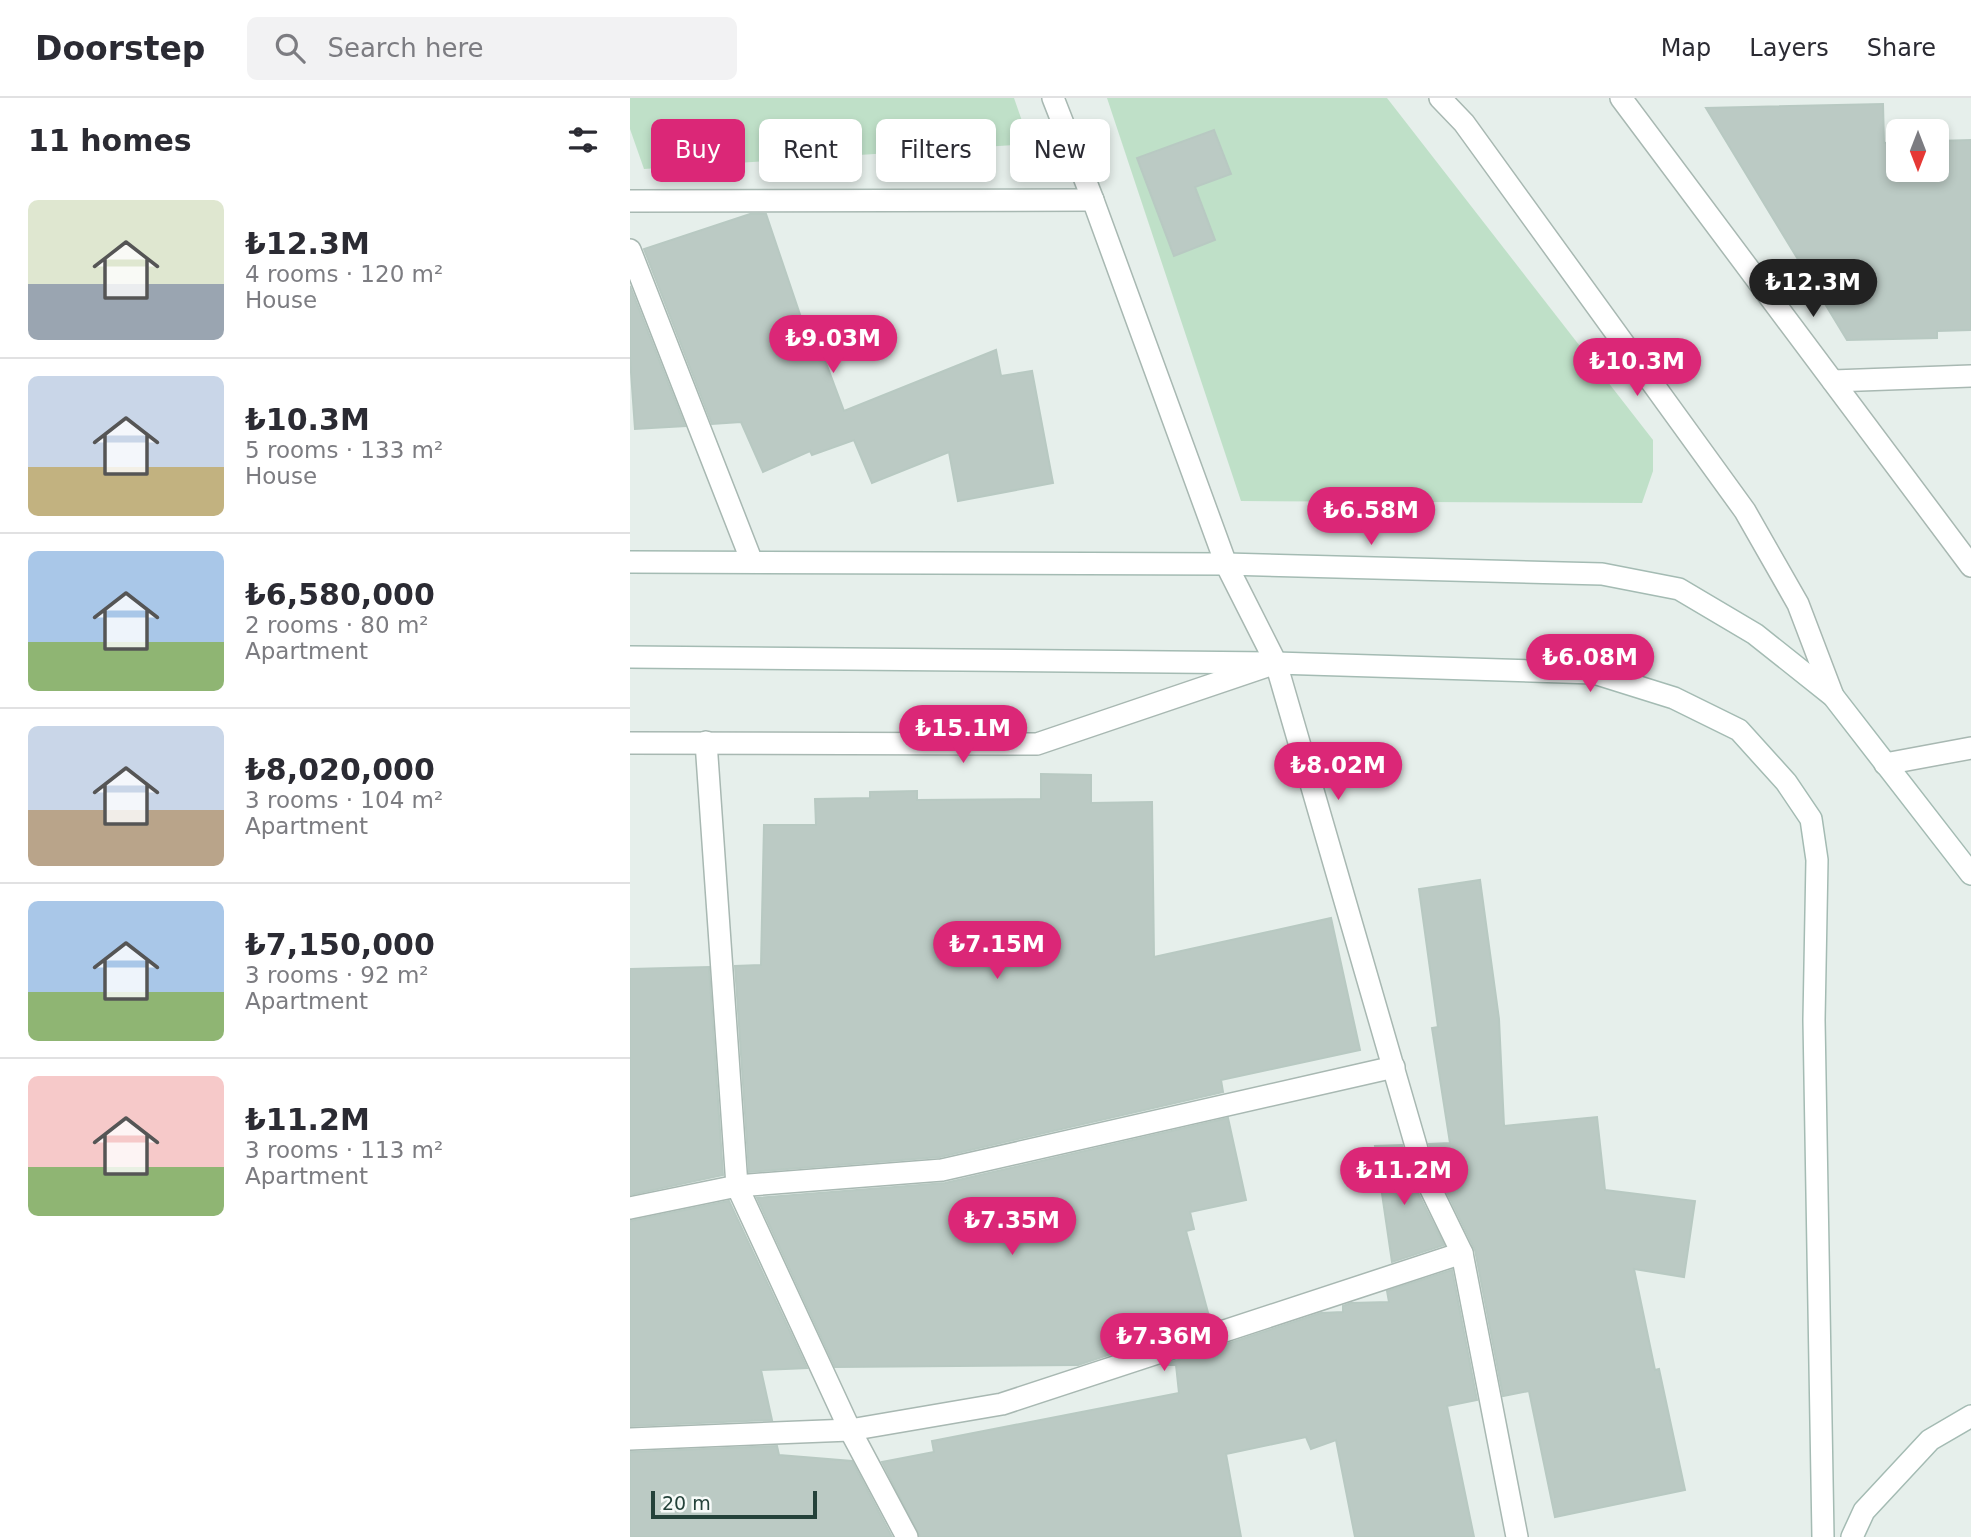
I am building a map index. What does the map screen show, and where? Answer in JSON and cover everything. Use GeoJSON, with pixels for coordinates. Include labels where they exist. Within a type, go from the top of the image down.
{"type":"FeatureCollection","features":[{"type":"Feature","properties":{"kind":"street"},"geometry":{"type":"LineString","coordinates":[[1053,98],[1226,564],[1276,663],[1425,1177],[1462,1253],[1517,1537]]}},
{"type":"Feature","properties":{"kind":"street"},"geometry":{"type":"LineString","coordinates":[[1440,98],[1464,123],[1745,511],[1798,604],[1833,696]]}},
{"type":"Feature","properties":{"kind":"street"},"geometry":{"type":"LineString","coordinates":[[1621,98],[1971,566]]}},
{"type":"Feature","properties":{"kind":"street"},"geometry":{"type":"LineString","coordinates":[[630,201],[1093,200]]}},
{"type":"Feature","properties":{"kind":"street"},"geometry":{"type":"LineString","coordinates":[[630,250],[752,562]]}},
{"type":"Feature","properties":{"kind":"street"},"geometry":{"type":"LineString","coordinates":[[1833,381],[1971,376]]}},
{"type":"Feature","properties":{"kind":"street"},"geometry":{"type":"LineString","coordinates":[[630,562],[1226,564],[1602,574],[1679,589],[1755,634],[1833,696],[1971,874]]}},
{"type":"Feature","properties":{"kind":"street"},"geometry":{"type":"LineString","coordinates":[[630,657],[1276,663],[1594,673],[1674,698],[1740,730],[1786,782],[1811,819],[1817,860],[1814,1020],[1823,1537]]}},
{"type":"Feature","properties":{"kind":"street"},"geometry":{"type":"LineString","coordinates":[[630,743],[1037,744],[1276,663]]}},
{"type":"Feature","properties":{"kind":"street"},"geometry":{"type":"LineString","coordinates":[[706,742],[737,1186],[850,1430],[907,1537]]}},
{"type":"Feature","properties":{"kind":"street"},"geometry":{"type":"LineString","coordinates":[[1885,765],[1971,748]]}},
{"type":"Feature","properties":{"kind":"street"},"geometry":{"type":"LineString","coordinates":[[630,1208],[737,1186],[942,1170],[1394,1067]]}},
{"type":"Feature","properties":{"kind":"street"},"geometry":{"type":"LineString","coordinates":[[630,1439],[850,1430],[1002,1404],[1462,1253]]}},
{"type":"Feature","properties":{"kind":"street"},"geometry":{"type":"LineString","coordinates":[[1852,1537],[1864,1511],[1930,1440],[1971,1416]]}},
{"type":"Feature","properties":{"kind":"green space"},"geometry":{"type":"Polygon","coordinates":[[[630,98],[1014,98],[1021,119],[1010,119],[1010,145],[996,146],[996,119],[876,119],[876,154],[862,155],[862,119],[759,119],[759,162],[745,162],[745,119],[651,119],[651,169],[644,169],[630,129],[630,98]]]}},
{"type":"Feature","properties":{"kind":"green space"},"geometry":{"type":"Polygon","coordinates":[[[1107,98],[1387,98],[1653,440],[1653,471],[1642,503],[1241,501],[1107,98]]]}},
{"type":"Feature","properties":{"kind":"building"},"geometry":{"type":"Polygon","coordinates":[[[1883,104],[1886,182],[1950,182],[1950,141],[1971,140],[1971,330],[1937,331],[1937,338],[1847,340],[1706,108],[1883,104]]]}},
{"type":"Feature","properties":{"kind":"building"},"geometry":{"type":"Polygon","coordinates":[[[1214,130],[1231,174],[1195,187],[1215,240],[1174,256],[1137,158],[1214,130]]]}},
{"type":"Feature","properties":{"kind":"building"},"geometry":{"type":"Polygon","coordinates":[[[750,214],[766,214],[812,350],[820,347],[844,411],[996,350],[1001,376],[1032,371],[1053,483],[958,501],[949,452],[872,483],[854,440],[812,455],[810,451],[763,472],[741,422],[712,424],[644,249],[750,214]]]}},
{"type":"Feature","properties":{"kind":"building"},"geometry":{"type":"Polygon","coordinates":[[[630,286],[685,426],[635,429],[630,358],[630,286]]]}},
{"type":"Feature","properties":{"kind":"building"},"geometry":{"type":"Polygon","coordinates":[[[1041,774],[1091,775],[1091,803],[1152,802],[1154,957],[1331,918],[1360,1050],[1221,1080],[1223,1092],[940,1157],[749,1172],[735,966],[761,965],[764,825],[816,825],[815,799],[870,798],[870,792],[917,791],[917,800],[1041,799],[1041,774]]]}},
{"type":"Feature","properties":{"kind":"building"},"geometry":{"type":"Polygon","coordinates":[[[1480,880],[1499,1019],[1504,1126],[1597,1117],[1605,1190],[1695,1201],[1684,1277],[1634,1269],[1655,1370],[1659,1369],[1685,1490],[1555,1517],[1529,1391],[1503,1396],[1475,1250],[1437,1172],[1429,1144],[1450,1143],[1432,1028],[1438,1027],[1419,889],[1480,880]]]}},
{"type":"Feature","properties":{"kind":"building"},"geometry":{"type":"Polygon","coordinates":[[[709,967],[723,1175],[630,1195],[630,969],[709,967]]]}},
{"type":"Feature","properties":{"kind":"building"},"geometry":{"type":"Polygon","coordinates":[[[1228,1118],[1246,1200],[1190,1212],[1194,1229],[1186,1231],[1210,1320],[1217,1319],[1078,1365],[835,1367],[757,1198],[945,1183],[1228,1118]]]}},
{"type":"Feature","properties":{"kind":"building"},"geometry":{"type":"Polygon","coordinates":[[[1402,1145],[1413,1183],[1444,1245],[1392,1262],[1375,1146],[1402,1145]]]}},
{"type":"Feature","properties":{"kind":"building"},"geometry":{"type":"Polygon","coordinates":[[[729,1201],[807,1368],[761,1370],[772,1420],[630,1426],[630,1221],[729,1201]]]}},
{"type":"Feature","properties":{"kind":"building"},"geometry":{"type":"Polygon","coordinates":[[[1452,1270],[1477,1400],[1447,1406],[1474,1537],[1355,1537],[1336,1440],[1311,1449],[1306,1437],[1226,1454],[1241,1537],[920,1537],[882,1462],[934,1452],[932,1441],[1179,1393],[1176,1365],[1163,1365],[1321,1313],[1343,1312],[1343,1306],[1351,1303],[1389,1302],[1387,1291],[1452,1270]]]}},
{"type":"Feature","properties":{"kind":"building"},"geometry":{"type":"Polygon","coordinates":[[[777,1446],[779,1455],[852,1461],[892,1537],[630,1537],[630,1452],[777,1446]]]}}]}
